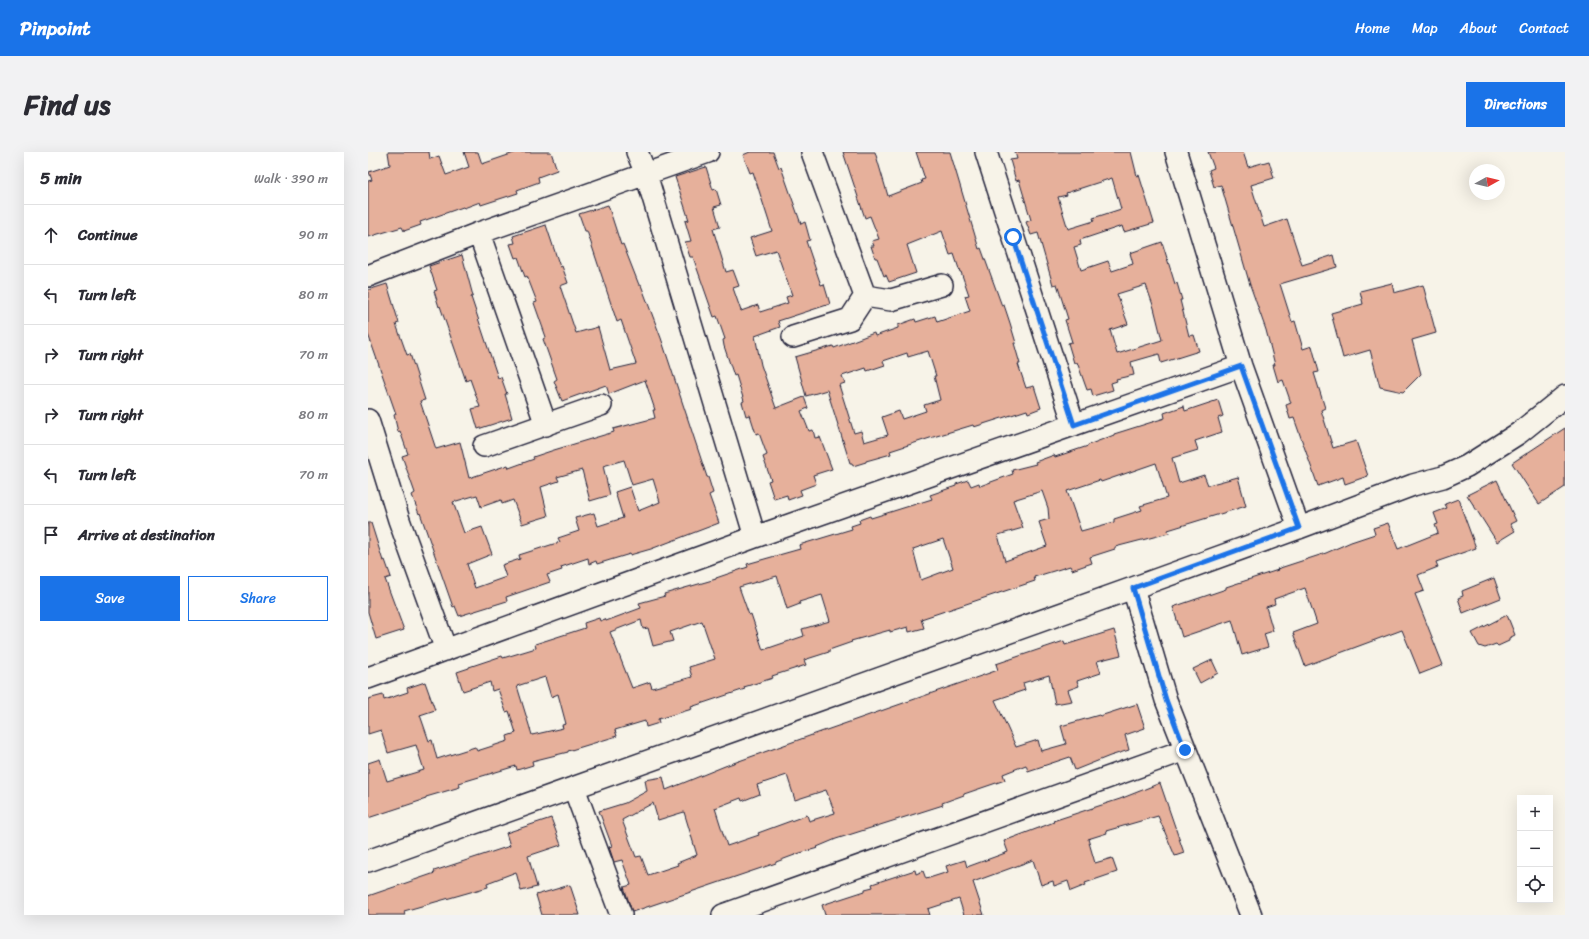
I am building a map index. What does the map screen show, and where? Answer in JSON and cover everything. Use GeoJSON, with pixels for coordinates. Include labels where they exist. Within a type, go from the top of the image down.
{"type":"FeatureCollection","features":[{"type":"Feature","properties":{"kind":"street"},"geometry":{"type":"LineString","coordinates":[[637,152],[646,174],[755,537]]}},
{"type":"Feature","properties":{"kind":"street"},"geometry":{"type":"LineString","coordinates":[[368,276],[479,233],[708,152]]}},
{"type":"Feature","properties":{"kind":"street"},"geometry":{"type":"LineString","coordinates":[[812,152],[865,296]]}},
{"type":"Feature","properties":{"kind":"street"},"geometry":{"type":"LineString","coordinates":[[986,152],[1074,425]]}},
{"type":"Feature","properties":{"kind":"street"},"geometry":{"type":"LineString","coordinates":[[1176,152],[1241,366],[1299,528]]}},
{"type":"Feature","properties":{"kind":"street"},"geometry":{"type":"LineString","coordinates":[[479,233],[546,425]]}},
{"type":"Feature","properties":{"kind":"street"},"geometry":{"type":"LineString","coordinates":[[865,296],[891,300],[942,285]]}},
{"type":"Feature","properties":{"kind":"street"},"geometry":{"type":"LineString","coordinates":[[793,337],[850,319],[865,296]]}},
{"type":"Feature","properties":{"kind":"street"},"geometry":{"type":"LineString","coordinates":[[368,678],[755,537],[1241,366]]}},
{"type":"Feature","properties":{"kind":"street"},"geometry":{"type":"LineString","coordinates":[[368,861],[1133,588],[1413,485],[1443,477],[1467,466],[1519,433],[1565,396]]}},
{"type":"Feature","properties":{"kind":"street"},"geometry":{"type":"LineString","coordinates":[[484,446],[601,405]]}},
{"type":"Feature","properties":{"kind":"street"},"geometry":{"type":"LineString","coordinates":[[368,420],[399,520],[446,650]]}},
{"type":"Feature","properties":{"kind":"street"},"geometry":{"type":"LineString","coordinates":[[1133,588],[1166,700],[1251,915]]}},
{"type":"Feature","properties":{"kind":"street"},"geometry":{"type":"LineString","coordinates":[[723,915],[1185,750]]}},
{"type":"Feature","properties":{"kind":"street"},"geometry":{"type":"LineString","coordinates":[[574,788],[621,915]]}},
{"type":"Feature","properties":{"kind":"building"},"geometry":{"type":"Polygon","coordinates":[[[388,152],[429,152],[430,159],[439,156],[446,175],[469,167],[464,152],[478,152],[482,164],[517,152],[551,152],[557,170],[538,177],[539,182],[517,190],[518,193],[481,205],[480,202],[464,208],[463,207],[420,222],[421,225],[404,231],[402,227],[368,237],[368,181],[372,180],[369,172],[390,165],[388,152]]]}},
{"type":"Feature","properties":{"kind":"building"},"geometry":{"type":"Polygon","coordinates":[[[750,152],[773,152],[779,168],[781,167],[801,224],[805,222],[810,240],[806,241],[821,285],[824,284],[830,304],[778,321],[780,327],[755,336],[761,365],[776,408],[804,397],[808,408],[801,411],[809,431],[813,430],[815,438],[820,437],[832,469],[813,475],[816,484],[800,490],[802,495],[788,500],[787,495],[774,499],[768,481],[771,480],[763,457],[767,455],[759,433],[756,434],[750,415],[746,416],[742,402],[744,401],[736,375],[734,376],[724,346],[723,340],[725,339],[717,316],[714,317],[693,257],[690,257],[685,242],[691,241],[685,221],[689,220],[675,177],[706,167],[713,190],[716,189],[721,205],[714,207],[720,227],[713,229],[726,272],[733,270],[739,286],[733,288],[741,311],[758,305],[760,312],[788,303],[786,297],[792,295],[776,250],[756,256],[750,238],[772,231],[753,172],[750,173],[743,155],[750,152]]]}},
{"type":"Feature","properties":{"kind":"building"},"geometry":{"type":"Polygon","coordinates":[[[843,152],[875,152],[888,196],[922,183],[921,180],[925,179],[916,152],[950,152],[979,249],[981,248],[1002,306],[1004,305],[1010,323],[1016,343],[1014,343],[1020,364],[1018,364],[1026,388],[1034,386],[1041,408],[1028,413],[1027,410],[974,427],[973,425],[930,438],[890,451],[891,454],[853,466],[852,463],[850,463],[827,390],[806,396],[795,357],[833,346],[834,348],[874,333],[875,336],[898,328],[898,325],[915,319],[916,322],[935,316],[937,322],[970,311],[965,296],[969,295],[961,272],[954,254],[950,255],[942,231],[907,245],[916,273],[889,282],[886,275],[884,276],[877,258],[875,258],[871,246],[874,246],[872,241],[879,239],[870,216],[865,218],[843,152]],[[928,351],[908,357],[907,353],[883,361],[885,365],[867,371],[866,368],[842,376],[845,383],[839,385],[854,433],[861,431],[864,442],[888,435],[882,417],[899,411],[902,419],[926,411],[924,405],[940,400],[934,376],[936,376],[928,351]]]}},
{"type":"Feature","properties":{"kind":"building"},"geometry":{"type":"Polygon","coordinates":[[[1015,152],[1131,152],[1137,176],[1139,175],[1154,223],[1124,232],[1122,226],[1080,240],[1081,245],[1074,247],[1081,270],[1108,261],[1112,271],[1133,264],[1130,253],[1162,242],[1175,284],[1177,283],[1182,300],[1180,300],[1189,336],[1194,335],[1199,351],[1161,363],[1159,354],[1131,362],[1134,375],[1116,379],[1117,381],[1111,383],[1113,390],[1093,396],[1091,389],[1087,390],[1077,362],[1074,363],[1068,343],[1072,342],[1065,320],[1068,319],[1057,284],[1053,285],[1038,233],[1031,235],[1026,222],[1031,220],[1019,180],[1016,181],[1010,160],[1017,159],[1015,152]],[[1112,178],[1058,197],[1068,229],[1094,221],[1093,218],[1121,209],[1112,178]],[[1146,285],[1117,294],[1128,324],[1110,330],[1117,354],[1162,340],[1154,308],[1146,285]]]}},
{"type":"Feature","properties":{"kind":"building"},"geometry":{"type":"Polygon","coordinates":[[[1208,152],[1243,152],[1248,167],[1269,161],[1274,178],[1251,185],[1264,227],[1287,219],[1302,265],[1334,255],[1337,267],[1280,284],[1292,322],[1295,321],[1303,349],[1312,346],[1319,372],[1314,373],[1325,408],[1321,410],[1333,448],[1356,441],[1368,476],[1345,484],[1343,477],[1318,486],[1294,418],[1290,419],[1286,405],[1291,403],[1283,380],[1278,382],[1266,330],[1250,285],[1221,185],[1214,187],[1209,170],[1214,168],[1208,152]]]}},
{"type":"Feature","properties":{"kind":"building"},"geometry":{"type":"Polygon","coordinates":[[[608,205],[621,245],[623,244],[639,285],[641,285],[661,338],[708,477],[713,493],[709,495],[719,523],[651,549],[630,555],[597,564],[596,561],[589,564],[588,558],[561,567],[562,570],[547,575],[550,582],[506,597],[507,601],[459,616],[455,606],[453,607],[420,513],[419,514],[412,495],[415,493],[402,456],[408,454],[400,431],[398,432],[394,415],[396,414],[368,334],[368,290],[387,284],[399,323],[396,324],[407,355],[410,354],[425,400],[420,401],[436,449],[460,442],[469,478],[508,465],[509,468],[534,459],[533,457],[614,432],[613,429],[655,418],[653,410],[655,410],[645,380],[609,394],[606,385],[562,401],[554,381],[557,379],[543,339],[546,337],[534,303],[537,302],[527,276],[525,277],[518,257],[515,258],[510,244],[515,243],[513,236],[546,225],[560,267],[562,266],[568,283],[560,286],[576,333],[598,327],[610,370],[636,364],[621,320],[617,322],[587,231],[585,231],[579,214],[608,205]],[[624,460],[603,466],[610,495],[590,501],[582,470],[557,477],[559,481],[541,487],[548,516],[522,524],[513,500],[502,504],[501,500],[481,507],[477,495],[453,502],[464,533],[482,527],[492,554],[467,564],[475,588],[506,577],[502,565],[520,559],[519,555],[560,542],[558,538],[579,531],[575,518],[594,513],[598,526],[623,518],[615,492],[630,487],[638,511],[660,502],[653,479],[632,485],[624,460]]]}},
{"type":"Feature","properties":{"kind":"building"},"geometry":{"type":"Polygon","coordinates":[[[462,255],[473,296],[471,297],[498,378],[501,377],[507,394],[505,394],[512,418],[478,429],[472,409],[480,407],[470,379],[466,381],[440,306],[439,307],[434,291],[437,290],[429,266],[462,255]]]}},
{"type":"Feature","properties":{"kind":"building"},"geometry":{"type":"Polygon","coordinates":[[[1392,283],[1394,293],[1423,285],[1436,333],[1412,340],[1421,374],[1403,392],[1380,387],[1370,350],[1343,358],[1331,313],[1363,304],[1360,291],[1392,283]]]}},
{"type":"Feature","properties":{"kind":"building"},"geometry":{"type":"Polygon","coordinates":[[[1218,400],[1223,416],[1218,418],[1222,432],[1195,441],[1198,450],[1172,458],[1179,483],[1204,475],[1208,485],[1238,477],[1246,506],[1168,530],[1169,533],[1115,547],[1115,549],[1090,557],[1092,563],[1072,570],[1070,566],[1034,577],[1035,581],[921,619],[924,628],[909,632],[908,627],[890,632],[890,630],[851,641],[852,642],[829,650],[829,652],[804,660],[806,665],[772,676],[773,678],[744,687],[745,689],[691,707],[692,709],[658,719],[659,723],[646,727],[645,721],[615,730],[617,736],[568,752],[532,761],[533,765],[517,770],[516,766],[459,783],[460,787],[426,797],[426,799],[368,818],[368,763],[380,759],[387,781],[424,770],[416,745],[388,753],[381,730],[368,734],[368,699],[383,695],[384,700],[408,692],[407,688],[425,682],[435,710],[420,715],[429,741],[432,740],[437,759],[475,747],[477,751],[508,741],[507,736],[516,733],[509,711],[506,712],[498,689],[492,691],[490,682],[463,691],[457,672],[502,656],[503,658],[536,648],[535,644],[585,628],[584,623],[599,618],[600,621],[605,619],[606,621],[641,608],[639,603],[716,579],[748,567],[747,564],[800,549],[799,545],[852,529],[851,526],[860,523],[859,520],[870,516],[871,518],[932,499],[930,495],[956,486],[956,484],[968,480],[971,486],[979,483],[980,486],[1013,474],[1012,470],[1036,464],[1035,462],[1054,455],[1055,457],[1088,446],[1114,434],[1165,418],[1164,413],[1184,406],[1185,411],[1218,400]],[[1156,463],[1101,482],[1100,480],[1067,491],[1081,531],[1114,522],[1114,519],[1142,510],[1140,506],[1167,498],[1156,463]],[[1042,491],[1013,500],[1023,528],[998,535],[1005,561],[1047,546],[1039,522],[1049,519],[1048,508],[1042,491]],[[943,539],[913,549],[921,580],[953,568],[943,539]],[[777,576],[739,587],[749,615],[751,614],[763,650],[804,636],[802,629],[830,621],[822,595],[799,602],[800,604],[787,609],[777,576]],[[641,620],[610,632],[632,688],[650,682],[652,688],[692,677],[689,667],[715,659],[702,621],[670,632],[673,641],[653,646],[648,628],[643,629],[641,620]],[[545,677],[517,686],[532,735],[563,728],[562,725],[566,724],[558,694],[551,697],[545,677]]]}},
{"type":"Feature","properties":{"kind":"building"},"geometry":{"type":"Polygon","coordinates":[[[1565,428],[1565,487],[1539,504],[1512,463],[1565,428]]]}},
{"type":"Feature","properties":{"kind":"building"},"geometry":{"type":"Polygon","coordinates":[[[1497,480],[1516,521],[1510,524],[1515,531],[1497,542],[1467,495],[1497,480]]]}},
{"type":"Feature","properties":{"kind":"building"},"geometry":{"type":"Polygon","coordinates":[[[1458,499],[1476,548],[1436,562],[1438,567],[1418,575],[1424,591],[1415,594],[1443,665],[1420,674],[1402,630],[1305,666],[1293,633],[1317,624],[1305,588],[1274,599],[1275,604],[1266,607],[1273,631],[1264,634],[1268,647],[1242,655],[1232,620],[1182,637],[1173,607],[1226,589],[1226,587],[1278,570],[1277,569],[1326,553],[1351,542],[1375,534],[1373,528],[1388,523],[1398,549],[1438,533],[1435,525],[1438,524],[1434,513],[1447,508],[1445,504],[1458,499]]]}},
{"type":"Feature","properties":{"kind":"building"},"geometry":{"type":"Polygon","coordinates":[[[368,523],[371,523],[383,561],[385,560],[391,577],[385,579],[404,630],[376,639],[368,612],[368,523]]]}},
{"type":"Feature","properties":{"kind":"building"},"geometry":{"type":"Polygon","coordinates":[[[1494,578],[1501,598],[1463,613],[1458,598],[1463,596],[1462,591],[1494,578]]]}},
{"type":"Feature","properties":{"kind":"building"},"geometry":{"type":"Polygon","coordinates":[[[1507,615],[1515,635],[1509,638],[1509,641],[1498,646],[1496,644],[1485,648],[1479,646],[1472,633],[1507,615]]]}},
{"type":"Feature","properties":{"kind":"building"},"geometry":{"type":"Polygon","coordinates":[[[1114,630],[1121,655],[1097,661],[1101,673],[1077,681],[1079,686],[1068,690],[1072,701],[1055,704],[1049,675],[1023,683],[1025,690],[995,700],[1016,747],[1038,740],[1041,751],[1066,744],[1061,726],[1099,715],[1100,716],[1137,704],[1145,728],[1125,735],[1129,750],[1075,770],[1070,757],[1028,771],[1026,765],[1003,774],[1005,780],[964,794],[942,803],[943,805],[836,839],[817,847],[818,848],[632,912],[624,887],[631,885],[622,860],[614,862],[609,847],[612,846],[599,811],[625,803],[647,791],[645,780],[663,777],[666,790],[725,766],[998,670],[996,664],[1064,641],[1065,645],[1114,630]],[[787,775],[757,785],[760,794],[742,801],[741,798],[715,808],[727,846],[759,835],[758,833],[807,815],[809,821],[835,813],[826,790],[795,800],[787,775]],[[653,803],[622,820],[636,857],[641,856],[648,875],[678,865],[677,863],[697,855],[684,812],[658,820],[653,803]]]}},
{"type":"Feature","properties":{"kind":"building"},"geometry":{"type":"Polygon","coordinates":[[[1212,660],[1218,673],[1200,683],[1193,669],[1212,660]]]}},
{"type":"Feature","properties":{"kind":"building"},"geometry":{"type":"Polygon","coordinates":[[[1160,783],[1184,853],[1175,856],[1158,816],[1106,831],[1107,833],[1088,839],[1095,863],[1112,858],[1117,872],[1085,883],[1086,885],[1071,891],[1068,881],[1054,886],[1053,881],[1041,885],[1033,860],[973,882],[984,915],[964,915],[959,899],[928,909],[930,915],[825,915],[822,905],[865,891],[865,889],[873,887],[872,884],[915,870],[916,874],[923,871],[926,879],[948,872],[946,866],[965,860],[967,867],[1008,852],[1004,841],[1054,822],[1053,821],[1120,799],[1160,783]]]}},
{"type":"Feature","properties":{"kind":"building"},"geometry":{"type":"Polygon","coordinates":[[[551,818],[561,845],[528,856],[537,887],[521,891],[516,872],[487,883],[488,887],[404,911],[405,915],[368,915],[368,896],[435,873],[434,871],[510,846],[506,833],[551,818]]]}},
{"type":"Feature","properties":{"kind":"building"},"geometry":{"type":"Polygon","coordinates":[[[570,885],[580,915],[542,915],[536,895],[570,885]]]}},
{"type":"Feature","properties":{"kind":"route"},"geometry":{"type":"LineString","coordinates":[[1013,237],[1074,425],[1241,366],[1299,528],[1133,588],[1166,700],[1185,750]]}}]}
